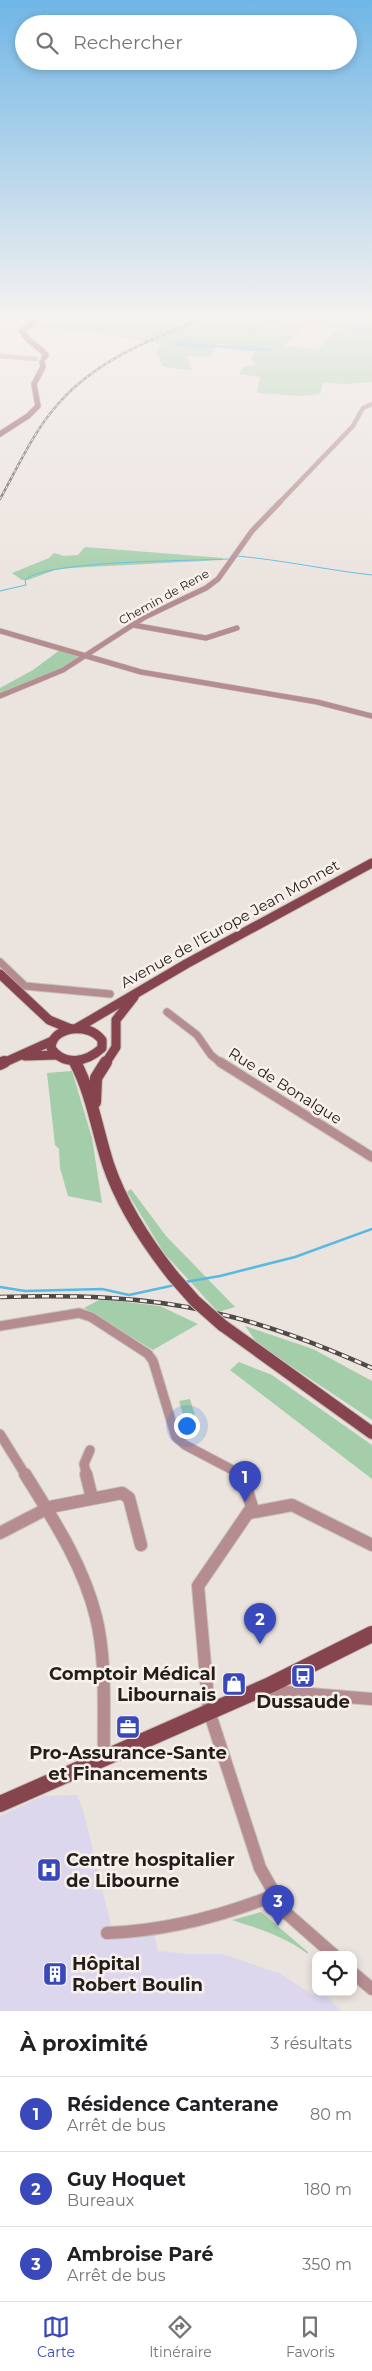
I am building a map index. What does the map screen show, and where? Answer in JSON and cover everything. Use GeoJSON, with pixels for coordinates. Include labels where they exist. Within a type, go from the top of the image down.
{"type":"FeatureCollection","features":[{"type":"Feature","properties":{"kind":"main road"},"geometry":{"type":"LineString","coordinates":[[0,434],[34,410]]}},
{"type":"Feature","properties":{"kind":"main road","name":"Avenue de l'Europe Jean Monnet"},"geometry":{"type":"LineString","coordinates":[[74,1029],[104,1014],[143,988],[372,863]]}},
{"type":"Feature","properties":{"kind":"main road"},"geometry":{"type":"LineString","coordinates":[[0,974],[49,1020],[74,1029],[87,1029],[98,1035],[102,1040],[102,1048],[92,1057],[88,1069],[89,1092]]}},
{"type":"Feature","properties":{"kind":"main road"},"geometry":{"type":"LineString","coordinates":[[95,1115],[96,1078],[115,1051],[117,1041],[116,1020],[143,988]]}},
{"type":"Feature","properties":{"kind":"main road"},"geometry":{"type":"LineString","coordinates":[[98,1035],[99,1024],[104,1014]]}},
{"type":"Feature","properties":{"kind":"main road"},"geometry":{"type":"LineString","coordinates":[[49,1020],[53,1039],[51,1048],[57,1055]]}},
{"type":"Feature","properties":{"kind":"main road"},"geometry":{"type":"LineString","coordinates":[[0,1064],[74,1029]]}},
{"type":"Feature","properties":{"kind":"main road"},"geometry":{"type":"LineString","coordinates":[[12,1058],[31,1054],[57,1055],[74,1060],[92,1057]]}},
{"type":"Feature","properties":{"kind":"main road"},"geometry":{"type":"LineString","coordinates":[[74,1060],[89,1092],[108,1163],[126,1209],[155,1255],[196,1301],[222,1324],[271,1363],[372,1433]]}},
{"type":"Feature","properties":{"kind":"main road"},"geometry":{"type":"LineString","coordinates":[[334,1406],[372,1426]]}},
{"type":"Feature","properties":{"kind":"main road"},"geometry":{"type":"LineString","coordinates":[[0,1804],[270,1685],[372,1634]]}},
{"type":"Feature","properties":{"kind":"street","name":"Chemin de Rene"},"geometry":{"type":"LineString","coordinates":[[0,696],[63,670],[133,625],[168,605],[206,588],[218,579],[252,531],[353,426],[363,410]]}},
{"type":"Feature","properties":{"kind":"street"},"geometry":{"type":"LineString","coordinates":[[133,625],[206,638],[237,628]]}},
{"type":"Feature","properties":{"kind":"street"},"geometry":{"type":"LineString","coordinates":[[0,631],[141,672],[317,702],[372,716]]}},
{"type":"Feature","properties":{"kind":"street"},"geometry":{"type":"LineString","coordinates":[[0,962],[25,986],[110,994]]}},
{"type":"Feature","properties":{"kind":"street","name":"Rue de Bonalgue"},"geometry":{"type":"LineString","coordinates":[[167,1012],[197,1035],[211,1055],[224,1065],[372,1157]]}},
{"type":"Feature","properties":{"kind":"street"},"geometry":{"type":"LineString","coordinates":[[0,1326],[80,1314],[91,1317],[148,1354],[153,1361],[176,1437],[185,1445],[241,1473],[252,1504],[248,1513],[198,1586],[208,1711],[255,1855],[275,1895],[285,1912],[329,1951]]}},
{"type":"Feature","properties":{"kind":"street"},"geometry":{"type":"LineString","coordinates":[[0,1434],[64,1536],[83,1578],[96,1617],[102,1661],[104,1757]]}},
{"type":"Feature","properties":{"kind":"street"},"geometry":{"type":"LineString","coordinates":[[90,1450],[84,1464],[92,1498]]}},
{"type":"Feature","properties":{"kind":"street"},"geometry":{"type":"LineString","coordinates":[[0,1533],[46,1509],[122,1493],[129,1498],[141,1545]]}},
{"type":"Feature","properties":{"kind":"street"},"geometry":{"type":"LineString","coordinates":[[248,1513],[292,1505],[372,1545]]}},
{"type":"Feature","properties":{"kind":"street"},"geometry":{"type":"LineString","coordinates":[[270,1685],[274,1691],[372,1698]]}},
{"type":"Feature","properties":{"kind":"street"},"geometry":{"type":"LineString","coordinates":[[107,1933],[142,1932],[186,1924],[275,1895]]}},
{"type":"Feature","properties":{"kind":"street"},"geometry":{"type":"LineString","coordinates":[[357,1976],[372,1989]]}},
{"type":"Feature","properties":{"kind":"shaded area","name":"Centre hospitalier de Libourne"},"geometry":{"type":"Polygon","coordinates":[[[77,1795],[84,1813],[111,1925],[117,1934],[152,1926],[158,1951],[187,1954],[223,1954],[281,1974],[312,1996],[326,1996],[341,2011],[0,2011],[0,1816],[43,1796],[77,1795]]]}},
{"type":"Feature","properties":{"kind":"green space"},"geometry":{"type":"Polygon","coordinates":[[[85,547],[223,558],[222,560],[71,568],[55,570],[28,580],[22,580],[12,573],[49,558],[54,553],[64,556],[78,555],[85,547]]]}},
{"type":"Feature","properties":{"kind":"green space"},"geometry":{"type":"Polygon","coordinates":[[[60,650],[79,657],[63,670],[0,696],[0,688],[33,670],[60,650]]]}},
{"type":"Feature","properties":{"kind":"green space"},"geometry":{"type":"Polygon","coordinates":[[[72,1071],[92,1138],[102,1203],[68,1196],[60,1168],[59,1149],[55,1145],[47,1073],[72,1071]]]}},
{"type":"Feature","properties":{"kind":"green space"},"geometry":{"type":"Polygon","coordinates":[[[131,1189],[166,1236],[235,1307],[218,1312],[164,1253],[127,1192],[131,1189]]]}},
{"type":"Feature","properties":{"kind":"green space"},"geometry":{"type":"Polygon","coordinates":[[[101,1299],[160,1306],[198,1324],[153,1350],[84,1308],[101,1299]]]}},
{"type":"Feature","properties":{"kind":"green space"},"geometry":{"type":"Polygon","coordinates":[[[245,1326],[313,1349],[372,1381],[372,1420],[258,1344],[245,1326]]]}},
{"type":"Feature","properties":{"kind":"green space"},"geometry":{"type":"Polygon","coordinates":[[[239,1362],[272,1375],[372,1445],[372,1479],[230,1370],[239,1362]]]}},
{"type":"Feature","properties":{"kind":"green space"},"geometry":{"type":"Polygon","coordinates":[[[190,1399],[196,1419],[185,1421],[179,1401],[190,1399]]]}},
{"type":"Feature","properties":{"kind":"green space"},"geometry":{"type":"Polygon","coordinates":[[[261,1912],[308,1954],[281,1938],[232,1920],[261,1912]]]}},
{"type":"Feature","properties":{"kind":"waterway"},"geometry":{"type":"LineString","coordinates":[[237,556],[372,575]]}},
{"type":"Feature","properties":{"kind":"waterway"},"geometry":{"type":"LineString","coordinates":[[0,591],[26,585],[25,580],[38,573],[60,569],[121,563],[229,559]]}},
{"type":"Feature","properties":{"kind":"waterway"},"geometry":{"type":"LineString","coordinates":[[185,1282],[220,1276],[295,1257],[372,1229]]}},
{"type":"Feature","properties":{"kind":"waterway"},"geometry":{"type":"LineString","coordinates":[[0,1287],[25,1291],[102,1289],[129,1295],[175,1285]]}},
{"type":"Feature","properties":{"kind":"railway"},"geometry":{"type":"LineString","coordinates":[[0,499],[26,450],[53,410]]}},
{"type":"Feature","properties":{"kind":"railway"},"geometry":{"type":"LineString","coordinates":[[0,1297],[106,1298],[185,1307],[232,1317],[273,1329],[313,1343],[372,1368]]}},
{"type":"Feature","properties":{"kind":"place","name":"Résidence Canterane"},"geometry":{"type":"Point","coordinates":[245,1502]}},
{"type":"Feature","properties":{"kind":"place","name":"Guy Hoquet"},"geometry":{"type":"Point","coordinates":[260,1644]}},
{"type":"Feature","properties":{"kind":"place","name":"Dussaude"},"geometry":{"type":"Point","coordinates":[303,1676]}},
{"type":"Feature","properties":{"kind":"place","name":"Comptoir Médical Libournais"},"geometry":{"type":"Point","coordinates":[234,1684]}},
{"type":"Feature","properties":{"kind":"place","name":"Pro-Assurance-Sante et Financements"},"geometry":{"type":"Point","coordinates":[128,1727]}},
{"type":"Feature","properties":{"kind":"place","name":"Centre hospitalier de Libourne"},"geometry":{"type":"Point","coordinates":[49,1870]}},
{"type":"Feature","properties":{"kind":"place","name":"Ambroise Paré"},"geometry":{"type":"Point","coordinates":[278,1926]}},
{"type":"Feature","properties":{"kind":"place","name":"Hôpital Robert Boulin"},"geometry":{"type":"Point","coordinates":[55,1974]}}]}
